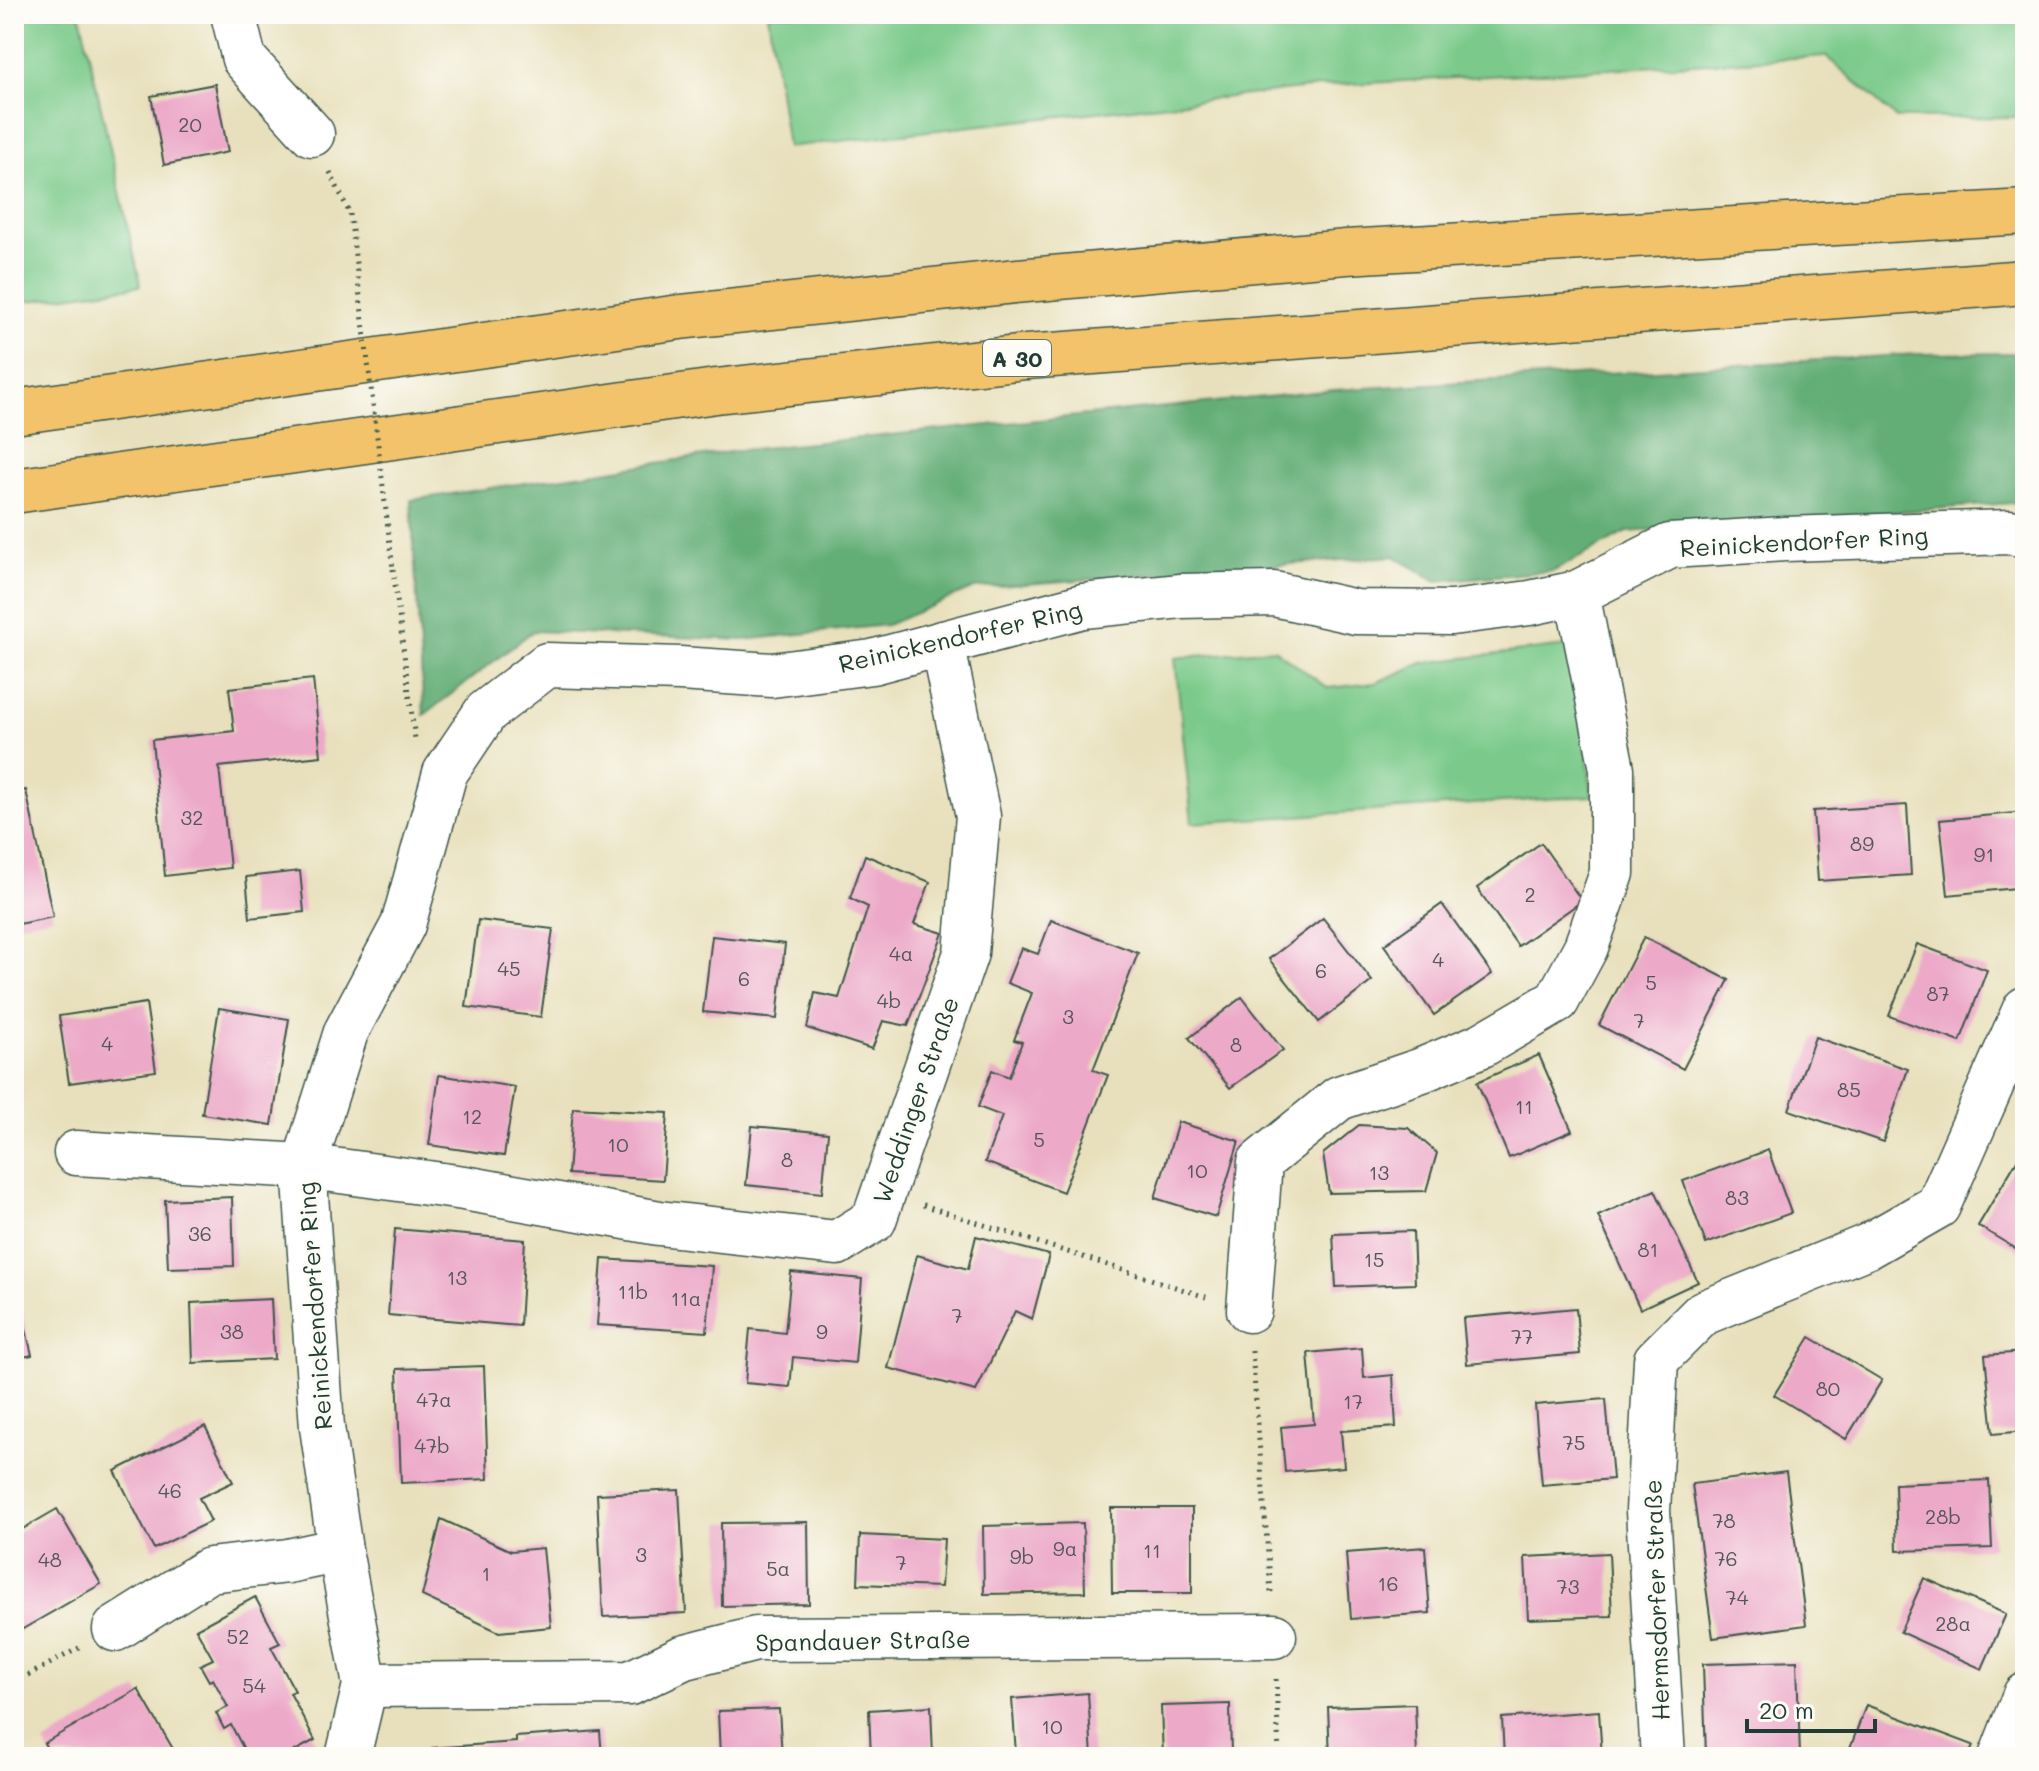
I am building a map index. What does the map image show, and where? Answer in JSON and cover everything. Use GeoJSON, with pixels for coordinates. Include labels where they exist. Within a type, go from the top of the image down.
{"type":"FeatureCollection","features":[{"type":"Feature","properties":{"kind":"highway"},"geometry":{"type":"LineString","coordinates":[[14,412],[680,317],[1016,281],[1346,252],[2025,212]]}},
{"type":"Feature","properties":{"kind":"highway","name":"A 30"},"geometry":{"type":"LineString","coordinates":[[14,491],[716,391],[1026,357],[2025,282]]}},
{"type":"Feature","properties":{"kind":"street"},"geometry":{"type":"LineString","coordinates":[[233,14],[244,59],[312,134]]}},
{"type":"Feature","properties":{"kind":"street","name":"Reinickendorfer Ring"},"geometry":{"type":"LineString","coordinates":[[348,1757],[365,1685],[340,1550],[322,1427],[304,1166],[346,1032],[403,925],[445,773],[486,712],[547,665],[772,675],[872,662],[1083,606],[1181,596],[1274,594],[1356,612],[1451,613],[1530,603],[1577,593],[1670,546],[2010,532],[2025,535]]}},
{"type":"Feature","properties":{"kind":"street"},"geometry":{"type":"LineString","coordinates":[[1249,1310],[1260,1162],[1339,1098],[1422,1070],[1482,1045],[1557,1001],[1586,947],[1612,873],[1612,769],[1577,593]]}},
{"type":"Feature","properties":{"kind":"street","name":"Weddinger Straße"},"geometry":{"type":"LineString","coordinates":[[76,1153],[304,1166],[464,1188],[659,1223],[837,1243],[874,1220],[966,953],[978,816],[942,643]]}},
{"type":"Feature","properties":{"kind":"street","name":"Hermsdorfer Straße"},"geometry":{"type":"LineString","coordinates":[[1663,1757],[1648,1511],[1656,1360],[1703,1313],[1868,1246],[1938,1206],[2025,1009]]}},
{"type":"Feature","properties":{"kind":"street"},"geometry":{"type":"LineString","coordinates":[[115,1629],[209,1570],[288,1561],[340,1550]]}},
{"type":"Feature","properties":{"kind":"street","name":"Spandauer Straße"},"geometry":{"type":"LineString","coordinates":[[365,1685],[630,1683],[682,1658],[756,1639],[1274,1636]]}},
{"type":"Feature","properties":{"kind":"street"},"geometry":{"type":"LineString","coordinates":[[2001,1757],[2025,1695]]}},
{"type":"Feature","properties":{"kind":"path"},"geometry":{"type":"LineString","coordinates":[[350,214],[416,752]]}},
{"type":"Feature","properties":{"kind":"path"},"geometry":{"type":"LineString","coordinates":[[884,1192],[1249,1310],[1274,1636],[1279,1757]]}},
{"type":"Feature","properties":{"kind":"path"},"geometry":{"type":"LineString","coordinates":[[14,1683],[115,1629]]}},
{"type":"Feature","properties":{"kind":"green space"},"geometry":{"type":"Polygon","coordinates":[[[14,14],[80,14],[141,286],[14,303],[14,14]]]}},
{"type":"Feature","properties":{"kind":"green space"},"geometry":{"type":"Polygon","coordinates":[[[768,14],[2025,14],[2025,117],[1896,118],[1826,56],[1336,85],[787,147],[768,14]]]}},
{"type":"Feature","properties":{"kind":"green space"},"geometry":{"type":"Polygon","coordinates":[[[2025,353],[2025,502],[1627,532],[1554,571],[1436,581],[1394,556],[974,588],[887,625],[743,640],[533,631],[424,715],[411,500],[743,450],[1333,390],[1917,354],[2025,353]]]}},
{"type":"Feature","properties":{"kind":"green space"},"geometry":{"type":"Polygon","coordinates":[[[1574,645],[1592,796],[1192,823],[1175,658],[1274,649],[1328,688],[1375,683],[1422,663],[1574,645]]]}},
{"type":"Feature","properties":{"kind":"building"},"geometry":{"type":"Polygon","coordinates":[[[215,84],[228,152],[164,165],[151,96],[215,84]]]}},
{"type":"Feature","properties":{"kind":"building"},"geometry":{"type":"Polygon","coordinates":[[[313,679],[321,756],[219,767],[230,868],[165,876],[152,740],[234,731],[229,688],[313,679]]]}},
{"type":"Feature","properties":{"kind":"building"},"geometry":{"type":"Polygon","coordinates":[[[26,790],[53,917],[14,925],[14,793],[26,790]]]}},
{"type":"Feature","properties":{"kind":"building"},"geometry":{"type":"Polygon","coordinates":[[[1907,805],[1911,875],[1818,881],[1813,811],[1907,805]]]}},
{"type":"Feature","properties":{"kind":"building"},"geometry":{"type":"Polygon","coordinates":[[[2025,812],[2025,887],[1948,895],[1940,820],[2025,812]]]}},
{"type":"Feature","properties":{"kind":"building"},"geometry":{"type":"Polygon","coordinates":[[[1541,843],[1582,901],[1518,946],[1477,888],[1541,843]]]}},
{"type":"Feature","properties":{"kind":"building"},"geometry":{"type":"Polygon","coordinates":[[[865,855],[930,882],[914,924],[943,933],[908,1026],[883,1021],[872,1049],[807,1028],[815,993],[839,998],[868,907],[850,898],[865,855]]]}},
{"type":"Feature","properties":{"kind":"building"},"geometry":{"type":"Polygon","coordinates":[[[300,871],[304,912],[250,918],[246,877],[300,871]]]}},
{"type":"Feature","properties":{"kind":"building"},"geometry":{"type":"Polygon","coordinates":[[[1442,904],[1492,974],[1434,1015],[1384,945],[1442,904]]]}},
{"type":"Feature","properties":{"kind":"building"},"geometry":{"type":"Polygon","coordinates":[[[1323,918],[1372,981],[1319,1022],[1269,959],[1323,918]]]}},
{"type":"Feature","properties":{"kind":"building"},"geometry":{"type":"Polygon","coordinates":[[[478,920],[553,929],[541,1017],[466,1007],[478,920]]]}},
{"type":"Feature","properties":{"kind":"building"},"geometry":{"type":"Polygon","coordinates":[[[1051,920],[1138,953],[1093,1070],[1108,1075],[1063,1192],[985,1162],[1002,1116],[978,1107],[992,1070],[1009,1077],[1022,1042],[1014,1040],[1032,993],[1007,983],[1021,948],[1038,954],[1051,920]]]}},
{"type":"Feature","properties":{"kind":"building"},"geometry":{"type":"Polygon","coordinates":[[[712,936],[785,944],[777,1019],[703,1012],[712,936]]]}},
{"type":"Feature","properties":{"kind":"building"},"geometry":{"type":"Polygon","coordinates":[[[1644,937],[1729,980],[1683,1069],[1599,1025],[1644,937]]]}},
{"type":"Feature","properties":{"kind":"building"},"geometry":{"type":"Polygon","coordinates":[[[1917,944],[1987,970],[1960,1042],[1889,1016],[1917,944]]]}},
{"type":"Feature","properties":{"kind":"building"},"geometry":{"type":"Polygon","coordinates":[[[1242,997],[1283,1050],[1230,1088],[1189,1038],[1242,997]]]}},
{"type":"Feature","properties":{"kind":"building"},"geometry":{"type":"Polygon","coordinates":[[[146,1003],[156,1071],[69,1083],[59,1016],[146,1003]]]}},
{"type":"Feature","properties":{"kind":"building"},"geometry":{"type":"Polygon","coordinates":[[[219,1008],[289,1019],[272,1125],[202,1114],[219,1008]]]}},
{"type":"Feature","properties":{"kind":"building"},"geometry":{"type":"Polygon","coordinates":[[[1815,1037],[1908,1069],[1883,1142],[1789,1110],[1815,1037]]]}},
{"type":"Feature","properties":{"kind":"building"},"geometry":{"type":"Polygon","coordinates":[[[14,1042],[19,1066],[14,1066],[14,1042]]]}},
{"type":"Feature","properties":{"kind":"building"},"geometry":{"type":"Polygon","coordinates":[[[1539,1055],[1572,1131],[1509,1158],[1477,1082],[1539,1055]]]}},
{"type":"Feature","properties":{"kind":"building"},"geometry":{"type":"Polygon","coordinates":[[[439,1075],[515,1087],[504,1156],[429,1145],[439,1075]]]}},
{"type":"Feature","properties":{"kind":"building"},"geometry":{"type":"Polygon","coordinates":[[[573,1108],[668,1113],[663,1180],[568,1174],[573,1108]]]}},
{"type":"Feature","properties":{"kind":"building"},"geometry":{"type":"Polygon","coordinates":[[[1178,1122],[1239,1141],[1216,1217],[1155,1198],[1178,1122]]]}},
{"type":"Feature","properties":{"kind":"building"},"geometry":{"type":"Polygon","coordinates":[[[1359,1125],[1408,1128],[1437,1153],[1426,1191],[1329,1193],[1323,1154],[1359,1125]]]}},
{"type":"Feature","properties":{"kind":"building"},"geometry":{"type":"Polygon","coordinates":[[[752,1126],[828,1133],[822,1193],[746,1185],[752,1126]]]}},
{"type":"Feature","properties":{"kind":"building"},"geometry":{"type":"Polygon","coordinates":[[[2025,1147],[2025,1254],[1978,1226],[2025,1147]]]}},
{"type":"Feature","properties":{"kind":"building"},"geometry":{"type":"Polygon","coordinates":[[[1768,1150],[1791,1213],[1706,1244],[1683,1181],[1768,1150]]]}},
{"type":"Feature","properties":{"kind":"building"},"geometry":{"type":"Polygon","coordinates":[[[1655,1190],[1698,1282],[1640,1309],[1598,1216],[1655,1190]]]}},
{"type":"Feature","properties":{"kind":"building"},"geometry":{"type":"Polygon","coordinates":[[[232,1197],[234,1266],[168,1268],[165,1200],[232,1197]]]}},
{"type":"Feature","properties":{"kind":"building"},"geometry":{"type":"Polygon","coordinates":[[[395,1229],[525,1240],[520,1326],[388,1315],[395,1229]]]}},
{"type":"Feature","properties":{"kind":"building"},"geometry":{"type":"Polygon","coordinates":[[[1413,1231],[1415,1284],[1336,1287],[1333,1234],[1413,1231]]]}},
{"type":"Feature","properties":{"kind":"building"},"geometry":{"type":"Polygon","coordinates":[[[976,1236],[1049,1255],[1032,1319],[1015,1311],[976,1391],[888,1368],[917,1255],[968,1269],[976,1236]]]}},
{"type":"Feature","properties":{"kind":"building"},"geometry":{"type":"Polygon","coordinates":[[[602,1259],[712,1266],[707,1332],[597,1325],[602,1259]]]}},
{"type":"Feature","properties":{"kind":"building"},"geometry":{"type":"Polygon","coordinates":[[[791,1272],[862,1279],[855,1363],[793,1357],[790,1387],[745,1383],[750,1329],[785,1333],[791,1272]]]}},
{"type":"Feature","properties":{"kind":"building"},"geometry":{"type":"Polygon","coordinates":[[[14,1279],[32,1355],[14,1359],[14,1279]]]}},
{"type":"Feature","properties":{"kind":"building"},"geometry":{"type":"Polygon","coordinates":[[[271,1299],[274,1359],[193,1363],[191,1303],[271,1299]]]}},
{"type":"Feature","properties":{"kind":"building"},"geometry":{"type":"Polygon","coordinates":[[[1576,1308],[1580,1354],[1467,1364],[1463,1318],[1576,1308]]]}},
{"type":"Feature","properties":{"kind":"building"},"geometry":{"type":"Polygon","coordinates":[[[1810,1337],[1882,1380],[1846,1439],[1774,1395],[1810,1337]]]}},
{"type":"Feature","properties":{"kind":"building"},"geometry":{"type":"Polygon","coordinates":[[[1362,1348],[1364,1378],[1393,1375],[1396,1427],[1341,1431],[1344,1467],[1285,1472],[1281,1427],[1314,1424],[1308,1353],[1362,1348]]]}},
{"type":"Feature","properties":{"kind":"building"},"geometry":{"type":"Polygon","coordinates":[[[2025,1352],[2025,1431],[1993,1434],[1985,1355],[2025,1352]]]}},
{"type":"Feature","properties":{"kind":"building"},"geometry":{"type":"Polygon","coordinates":[[[484,1366],[488,1479],[401,1483],[397,1369],[484,1366]]]}},
{"type":"Feature","properties":{"kind":"building"},"geometry":{"type":"Polygon","coordinates":[[[1606,1399],[1613,1479],[1542,1485],[1535,1405],[1606,1399]]]}},
{"type":"Feature","properties":{"kind":"building"},"geometry":{"type":"Polygon","coordinates":[[[205,1426],[233,1482],[199,1498],[211,1521],[154,1549],[115,1471],[205,1426]]]}},
{"type":"Feature","properties":{"kind":"building"},"geometry":{"type":"Polygon","coordinates":[[[1786,1472],[1806,1625],[1713,1638],[1692,1484],[1786,1472]]]}},
{"type":"Feature","properties":{"kind":"building"},"geometry":{"type":"Polygon","coordinates":[[[1989,1480],[1992,1548],[1897,1551],[1895,1484],[1989,1480]]]}},
{"type":"Feature","properties":{"kind":"building"},"geometry":{"type":"Polygon","coordinates":[[[679,1490],[686,1613],[603,1617],[597,1494],[679,1490]]]}},
{"type":"Feature","properties":{"kind":"building"},"geometry":{"type":"Polygon","coordinates":[[[1111,1508],[1192,1508],[1192,1593],[1112,1593],[1111,1508]]]}},
{"type":"Feature","properties":{"kind":"building"},"geometry":{"type":"Polygon","coordinates":[[[57,1509],[101,1584],[14,1634],[14,1534],[57,1509]]]}},
{"type":"Feature","properties":{"kind":"building"},"geometry":{"type":"Polygon","coordinates":[[[441,1519],[511,1551],[543,1548],[551,1627],[499,1632],[422,1596],[441,1519]]]}},
{"type":"Feature","properties":{"kind":"building"},"geometry":{"type":"Polygon","coordinates":[[[808,1522],[809,1604],[722,1606],[721,1523],[808,1522]]]}},
{"type":"Feature","properties":{"kind":"building"},"geometry":{"type":"Polygon","coordinates":[[[1083,1523],[1085,1592],[984,1594],[983,1526],[1083,1523]]]}},
{"type":"Feature","properties":{"kind":"building"},"geometry":{"type":"Polygon","coordinates":[[[860,1535],[944,1539],[941,1587],[858,1584],[860,1535]]]}},
{"type":"Feature","properties":{"kind":"building"},"geometry":{"type":"Polygon","coordinates":[[[1425,1547],[1430,1613],[1351,1619],[1346,1553],[1425,1547]]]}},
{"type":"Feature","properties":{"kind":"building"},"geometry":{"type":"Polygon","coordinates":[[[1609,1553],[1612,1616],[1528,1619],[1525,1557],[1609,1553]]]}},
{"type":"Feature","properties":{"kind":"building"},"geometry":{"type":"Polygon","coordinates":[[[1924,1578],[2006,1614],[1982,1669],[1900,1632],[1924,1578]]]}},
{"type":"Feature","properties":{"kind":"building"},"geometry":{"type":"Polygon","coordinates":[[[255,1597],[280,1643],[271,1647],[295,1691],[290,1693],[315,1740],[284,1757],[248,1757],[231,1725],[224,1729],[216,1713],[228,1707],[213,1679],[209,1681],[200,1665],[213,1659],[196,1629],[255,1597]]]}},
{"type":"Feature","properties":{"kind":"building"},"geometry":{"type":"Polygon","coordinates":[[[1797,1661],[1800,1757],[1706,1757],[1703,1664],[1797,1661]]]}},
{"type":"Feature","properties":{"kind":"building"},"geometry":{"type":"Polygon","coordinates":[[[138,1689],[176,1754],[172,1757],[52,1757],[44,1743],[138,1689]]]}},
{"type":"Feature","properties":{"kind":"building"},"geometry":{"type":"Polygon","coordinates":[[[1088,1693],[1092,1757],[998,1757],[1016,1753],[1012,1699],[1088,1693]]]}},
{"type":"Feature","properties":{"kind":"building"},"geometry":{"type":"Polygon","coordinates":[[[1230,1704],[1231,1757],[1163,1757],[1161,1706],[1230,1704]]]}},
{"type":"Feature","properties":{"kind":"building"},"geometry":{"type":"Polygon","coordinates":[[[1415,1704],[1417,1757],[1330,1757],[1328,1707],[1415,1704]]]}},
{"type":"Feature","properties":{"kind":"building"},"geometry":{"type":"Polygon","coordinates":[[[1866,1705],[1973,1745],[1968,1757],[1847,1757],[1866,1705]]]}},
{"type":"Feature","properties":{"kind":"building"},"geometry":{"type":"Polygon","coordinates":[[[931,1706],[933,1757],[871,1757],[869,1710],[931,1706]]]}},
{"type":"Feature","properties":{"kind":"building"},"geometry":{"type":"Polygon","coordinates":[[[779,1709],[782,1757],[720,1757],[718,1711],[779,1709]]]}},
{"type":"Feature","properties":{"kind":"building"},"geometry":{"type":"Polygon","coordinates":[[[1599,1711],[1602,1757],[1504,1757],[1502,1718],[1599,1711]]]}},
{"type":"Feature","properties":{"kind":"building"},"geometry":{"type":"Polygon","coordinates":[[[600,1731],[602,1757],[433,1757],[432,1748],[516,1742],[516,1737],[600,1731]]]}}]}
